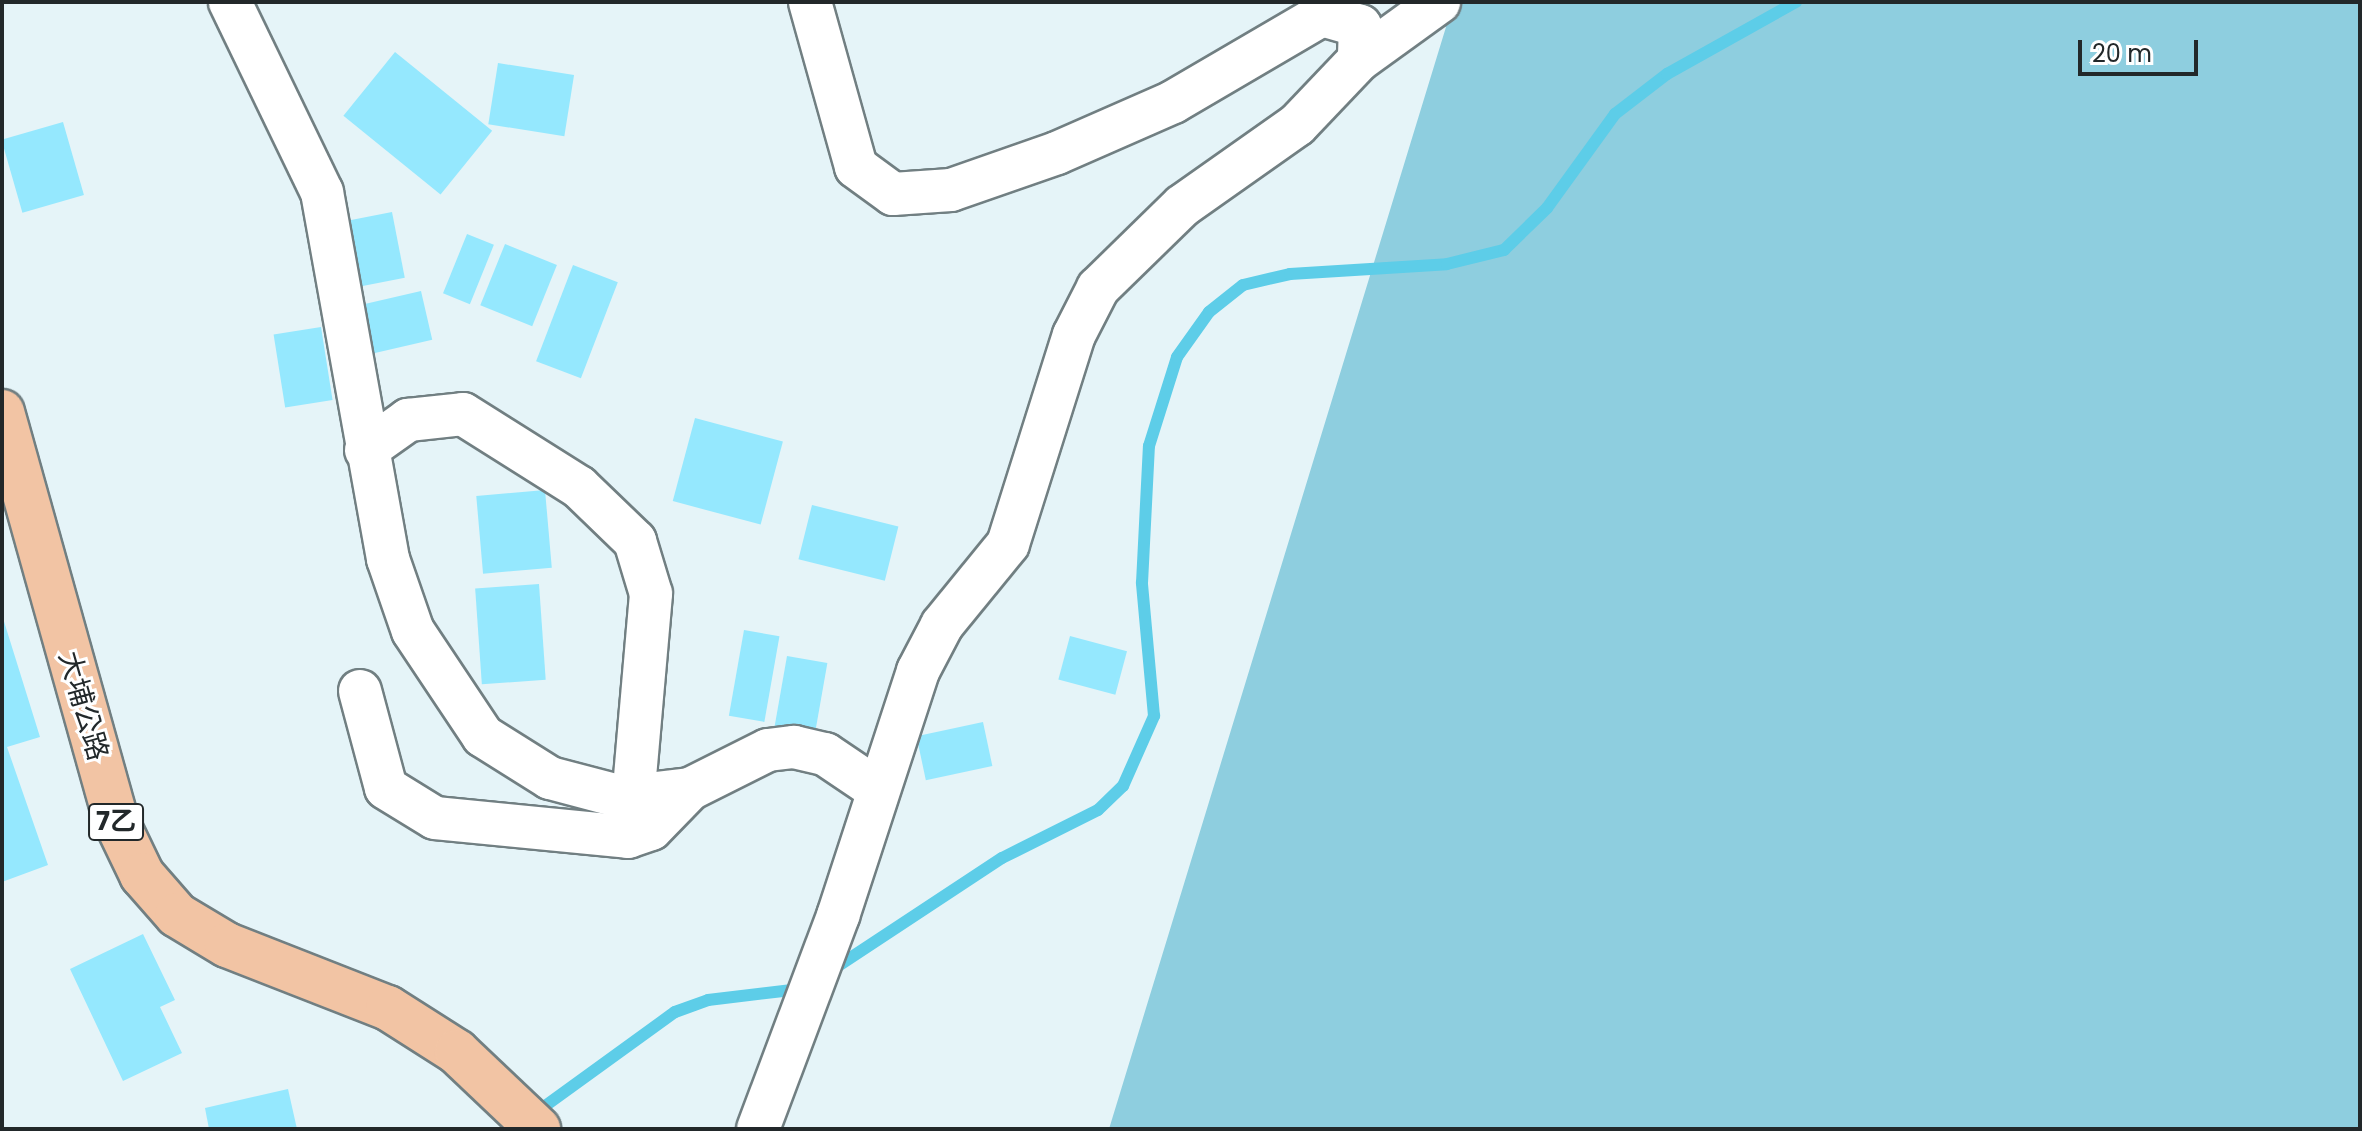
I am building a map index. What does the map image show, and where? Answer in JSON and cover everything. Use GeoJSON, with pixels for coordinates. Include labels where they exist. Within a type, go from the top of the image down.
{"type":"FeatureCollection","features":[{"type":"Feature","properties":{"kind":"main road","name":"大埔公路"},"geometry":{"type":"LineString","coordinates":[[2,412],[117,823],[142,875],[177,915],[227,945],[388,1008],[457,1052],[538,1129]]}},
{"type":"Feature","properties":{"kind":"lane"},"geometry":{"type":"LineString","coordinates":[[230,2],[322,192],[366,450],[413,631],[483,736],[550,778],[622,797],[690,789]]}},
{"type":"Feature","properties":{"kind":"lane"},"geometry":{"type":"LineString","coordinates":[[810,2],[856,167],[893,194],[951,190],[1133,122],[1322,15],[1360,26],[1359,60]]}},
{"type":"Feature","properties":{"kind":"lane"},"geometry":{"type":"LineString","coordinates":[[758,1129],[838,916],[874,787],[942,625],[1012,534],[1074,335],[1098,288],[1182,206],[1297,125],[1359,60],[1439,2]]}},
{"type":"Feature","properties":{"kind":"lane"},"geometry":{"type":"LineString","coordinates":[[366,450],[408,420],[463,414],[579,487],[635,541],[651,594],[635,777]]}},
{"type":"Feature","properties":{"kind":"lane"},"geometry":{"type":"LineString","coordinates":[[360,691],[386,788],[435,818],[628,837],[651,829],[690,789],[768,750],[794,747],[825,754],[874,787]]}},
{"type":"Feature","properties":{"kind":"shaded area"},"geometry":{"type":"Polygon","coordinates":[[[1400,2],[2360,2],[2360,1129],[1109,1129],[1446,27],[1400,2]]]}},
{"type":"Feature","properties":{"kind":"building"},"geometry":{"type":"Polygon","coordinates":[[[395,52],[492,131],[441,194],[343,116],[395,52]]]}},
{"type":"Feature","properties":{"kind":"building"},"geometry":{"type":"Polygon","coordinates":[[[498,63],[574,75],[564,136],[488,124],[498,63]]]}},
{"type":"Feature","properties":{"kind":"building"},"geometry":{"type":"Polygon","coordinates":[[[63,122],[84,195],[22,213],[2,139],[63,122]]]}},
{"type":"Feature","properties":{"kind":"building"},"geometry":{"type":"Polygon","coordinates":[[[392,212],[405,278],[354,288],[341,222],[392,212]]]}},
{"type":"Feature","properties":{"kind":"building"},"geometry":{"type":"Polygon","coordinates":[[[467,234],[494,245],[470,304],[443,293],[467,234]]]}},
{"type":"Feature","properties":{"kind":"building"},"geometry":{"type":"Polygon","coordinates":[[[505,244],[557,265],[532,326],[480,305],[505,244]]]}},
{"type":"Feature","properties":{"kind":"building"},"geometry":{"type":"Polygon","coordinates":[[[573,265],[618,282],[581,378],[536,361],[573,265]]]}},
{"type":"Feature","properties":{"kind":"building"},"geometry":{"type":"Polygon","coordinates":[[[421,291],[432,340],[363,356],[352,307],[421,291]]]}},
{"type":"Feature","properties":{"kind":"building"},"geometry":{"type":"Polygon","coordinates":[[[321,327],[333,400],[285,408],[274,335],[321,327]]]}},
{"type":"Feature","properties":{"kind":"building"},"geometry":{"type":"Polygon","coordinates":[[[695,418],[783,442],[761,525],[673,501],[695,418]]]}},
{"type":"Feature","properties":{"kind":"building"},"geometry":{"type":"Polygon","coordinates":[[[545,490],[552,568],[483,574],[476,496],[545,490]]]}},
{"type":"Feature","properties":{"kind":"building"},"geometry":{"type":"Polygon","coordinates":[[[812,505],[898,527],[885,581],[798,559],[812,505]]]}},
{"type":"Feature","properties":{"kind":"building"},"geometry":{"type":"Polygon","coordinates":[[[539,584],[546,680],[482,684],[475,588],[539,584]]]}},
{"type":"Feature","properties":{"kind":"building"},"geometry":{"type":"Polygon","coordinates":[[[2,615],[40,737],[7,747],[48,865],[2,882],[2,615]]]}},
{"type":"Feature","properties":{"kind":"building"},"geometry":{"type":"Polygon","coordinates":[[[744,630],[779,636],[764,722],[729,716],[744,630]]]}},
{"type":"Feature","properties":{"kind":"building"},"geometry":{"type":"Polygon","coordinates":[[[1070,636],[1127,651],[1115,695],[1058,679],[1070,636]]]}},
{"type":"Feature","properties":{"kind":"building"},"geometry":{"type":"Polygon","coordinates":[[[787,656],[827,663],[815,736],[774,729],[787,656]]]}},
{"type":"Feature","properties":{"kind":"building"},"geometry":{"type":"Polygon","coordinates":[[[983,722],[992,766],[926,780],[916,736],[983,722]]]}},
{"type":"Feature","properties":{"kind":"building"},"geometry":{"type":"Polygon","coordinates":[[[143,934],[175,1000],[160,1007],[182,1053],[123,1081],[70,969],[143,934]]]}},
{"type":"Feature","properties":{"kind":"building"},"geometry":{"type":"Polygon","coordinates":[[[288,1089],[297,1129],[209,1129],[205,1108],[288,1089]]]}},
{"type":"Feature","properties":{"kind":"waterway"},"geometry":{"type":"LineString","coordinates":[[829,972],[1002,858],[1098,810],[1123,786],[1154,716],[1142,583],[1149,446],[1177,357],[1209,312],[1243,285],[1290,274],[1447,264],[1504,250],[1547,208],[1615,114],[1667,74],[1796,2]]}},
{"type":"Feature","properties":{"kind":"waterway"},"geometry":{"type":"LineString","coordinates":[[534,1114],[675,1012],[708,1000],[800,989]]}}]}
